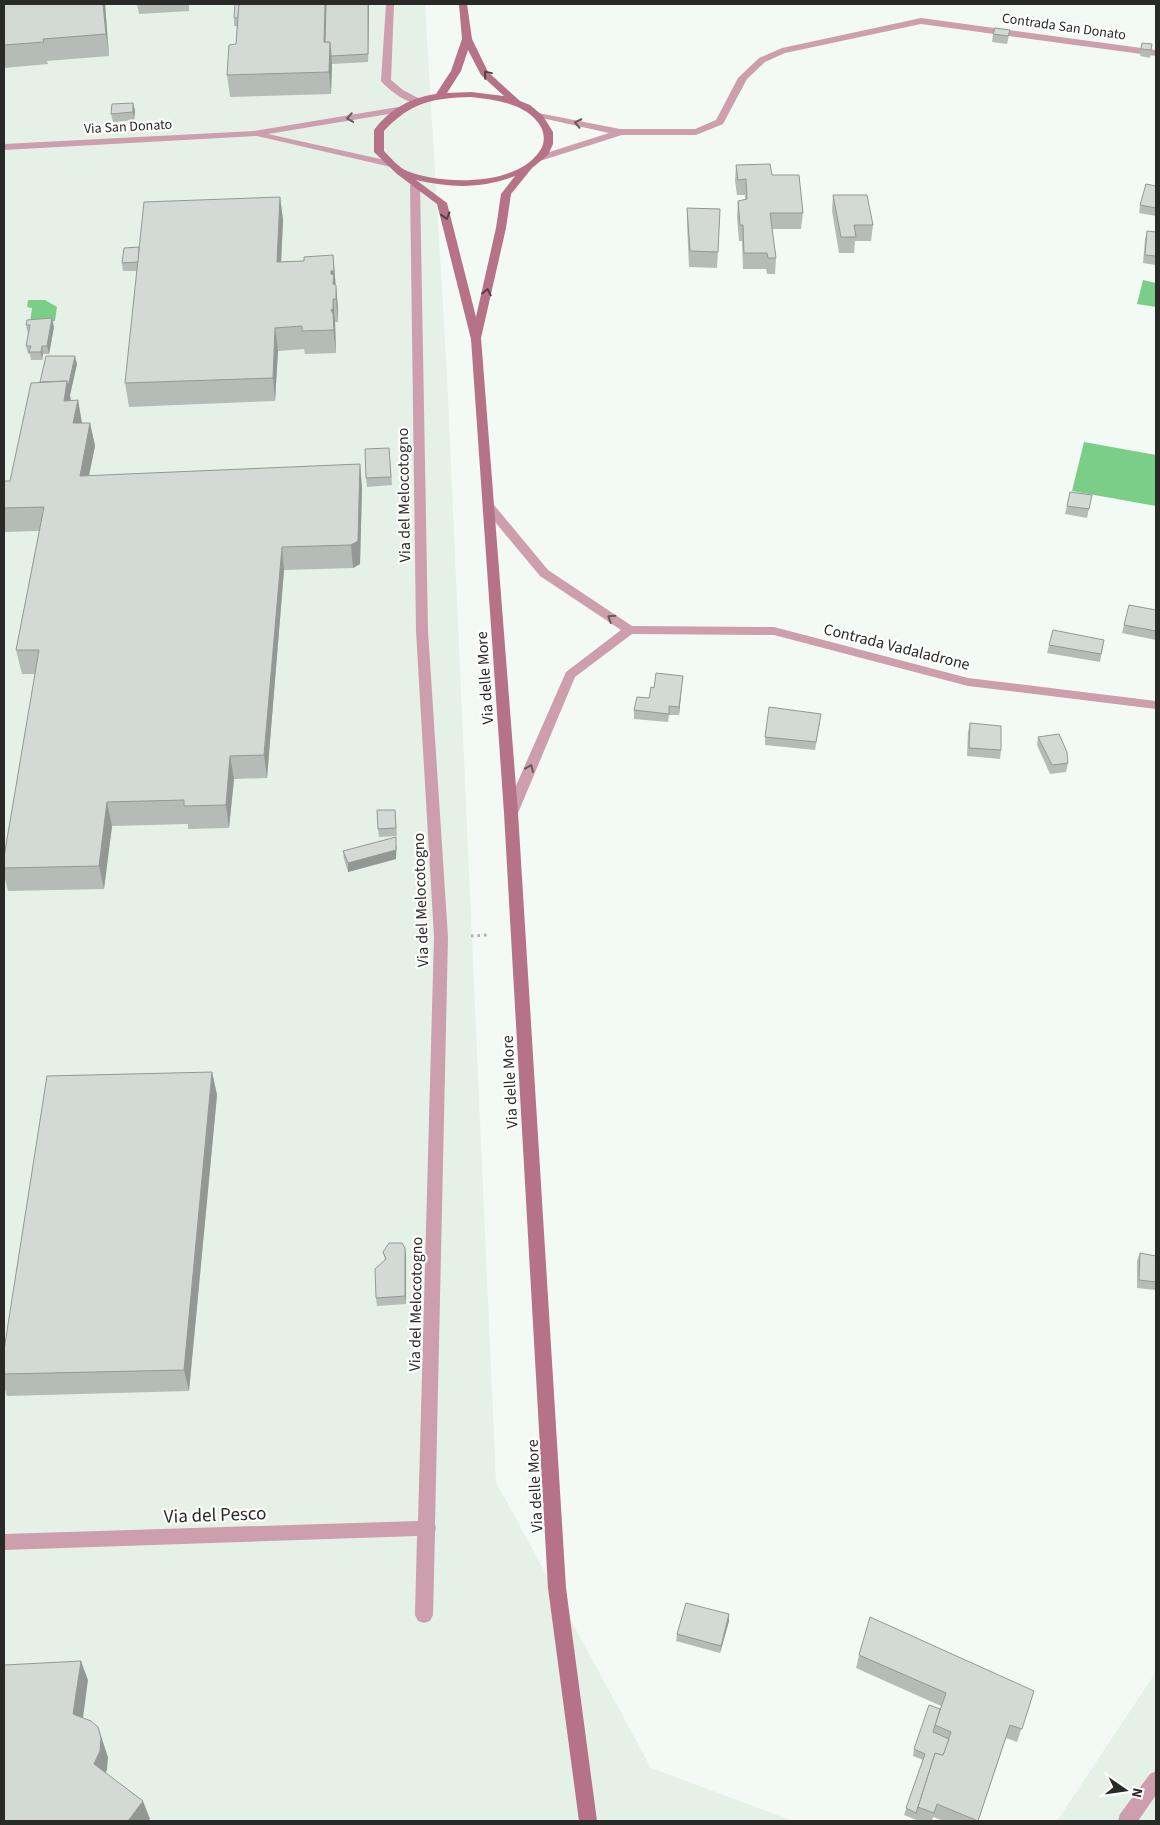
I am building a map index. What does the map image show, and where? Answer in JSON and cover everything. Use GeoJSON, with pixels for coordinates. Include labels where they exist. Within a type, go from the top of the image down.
{"type":"FeatureCollection","features":[{"type":"Feature","properties":{"kind":"main road"},"geometry":{"type":"LineString","coordinates":[[463,4],[467,39],[484,73],[517,103],[536,114],[545,124],[549,135],[547,147],[540,158],[529,167],[506,194],[501,228],[476,340]]}},
{"type":"Feature","properties":{"kind":"main road"},"geometry":{"type":"LineString","coordinates":[[440,96],[456,71],[467,39]]}},
{"type":"Feature","properties":{"kind":"main road"},"geometry":{"type":"LineString","coordinates":[[476,340],[442,203],[415,185],[379,152],[379,130],[398,110],[417,101],[440,96],[480,94],[517,103]]}},
{"type":"Feature","properties":{"kind":"main road"},"geometry":{"type":"LineString","coordinates":[[400,172],[430,182],[466,184],[501,179],[529,167]]}},
{"type":"Feature","properties":{"kind":"main road","name":"Via delle More"},"geometry":{"type":"LineString","coordinates":[[476,340],[490,508],[511,813],[557,1588],[588,1821]]}},
{"type":"Feature","properties":{"kind":"street"},"geometry":{"type":"LineString","coordinates":[[390,4],[386,82],[417,101]]}},
{"type":"Feature","properties":{"kind":"street","name":"Contrada San Donato"},"geometry":{"type":"LineString","coordinates":[[620,132],[696,132],[720,122],[743,78],[762,60],[782,51],[921,21],[1156,52]]}},
{"type":"Feature","properties":{"kind":"street"},"geometry":{"type":"LineString","coordinates":[[254,134],[398,110]]}},
{"type":"Feature","properties":{"kind":"street"},"geometry":{"type":"LineString","coordinates":[[536,114],[620,132]]}},
{"type":"Feature","properties":{"kind":"street"},"geometry":{"type":"LineString","coordinates":[[540,158],[620,132]]}},
{"type":"Feature","properties":{"kind":"street"},"geometry":{"type":"LineString","coordinates":[[254,134],[391,164]]}},
{"type":"Feature","properties":{"kind":"street","name":"Via San Donato"},"geometry":{"type":"LineString","coordinates":[[4,147],[254,134]]}},
{"type":"Feature","properties":{"kind":"street","name":"Via del Melocotogno"},"geometry":{"type":"LineString","coordinates":[[415,185],[422,631],[441,937],[428,1528],[424,1615]]}},
{"type":"Feature","properties":{"kind":"street"},"geometry":{"type":"LineString","coordinates":[[490,508],[544,573],[629,630],[570,675],[511,813]]}},
{"type":"Feature","properties":{"kind":"street","name":"Contrada Vadaladrone"},"geometry":{"type":"LineString","coordinates":[[629,630],[774,631],[968,682],[1156,705]]}},
{"type":"Feature","properties":{"kind":"street","name":"Via del Pesco"},"geometry":{"type":"LineString","coordinates":[[4,1542],[428,1528]]}},
{"type":"Feature","properties":{"kind":"street"},"geometry":{"type":"LineString","coordinates":[[1127,1821],[1156,1780]]}},
{"type":"Feature","properties":{"kind":"path"},"geometry":{"type":"LineString","coordinates":[[441,937],[518,934]]}},
{"type":"Feature","properties":{"kind":"shaded area"},"geometry":{"type":"Polygon","coordinates":[[[4,4],[425,4],[447,375],[496,1482],[651,1768],[793,1821],[4,1821],[4,4]]]}},
{"type":"Feature","properties":{"kind":"shaded area"},"geometry":{"type":"Polygon","coordinates":[[[1143,280],[1156,283],[1156,307],[1137,304],[1143,280]]]}},
{"type":"Feature","properties":{"kind":"shaded area"},"geometry":{"type":"Polygon","coordinates":[[[28,300],[45,300],[57,307],[55,321],[30,323],[32,308],[27,307],[28,300]]]}},
{"type":"Feature","properties":{"kind":"shaded area"},"geometry":{"type":"Polygon","coordinates":[[[1084,442],[1156,455],[1156,506],[1072,491],[1084,442]]]}},
{"type":"Feature","properties":{"kind":"shaded area"},"geometry":{"type":"Polygon","coordinates":[[[1156,1672],[1156,1821],[1057,1821],[1156,1672]]]}},
{"type":"Feature","properties":{"kind":"building"},"geometry":{"type":"Polygon","coordinates":[[[4,4],[103,4],[106,34],[43,39],[44,42],[4,45],[4,4]]]}},
{"type":"Feature","properties":{"kind":"building"},"geometry":{"type":"Polygon","coordinates":[[[235,4],[239,4],[238,18],[234,18],[235,4]]]}},
{"type":"Feature","properties":{"kind":"building"},"geometry":{"type":"Polygon","coordinates":[[[239,4],[325,4],[324,42],[330,42],[329,72],[227,75],[229,45],[236,44],[239,4]]]}},
{"type":"Feature","properties":{"kind":"building"},"geometry":{"type":"Polygon","coordinates":[[[326,4],[368,4],[368,54],[331,56],[330,42],[325,42],[326,4]]]}},
{"type":"Feature","properties":{"kind":"building"},"geometry":{"type":"Polygon","coordinates":[[[995,28],[1010,30],[1008,36],[993,34],[995,28]]]}},
{"type":"Feature","properties":{"kind":"building"},"geometry":{"type":"Polygon","coordinates":[[[1142,43],[1152,44],[1151,50],[1141,49],[1142,43]]]}},
{"type":"Feature","properties":{"kind":"building"},"geometry":{"type":"Polygon","coordinates":[[[133,103],[133,112],[111,114],[112,104],[133,103]]]}},
{"type":"Feature","properties":{"kind":"building"},"geometry":{"type":"Polygon","coordinates":[[[770,164],[772,175],[799,175],[803,213],[770,213],[776,258],[768,258],[767,253],[744,253],[743,225],[740,225],[738,201],[747,199],[746,179],[738,180],[736,165],[770,164]]]}},
{"type":"Feature","properties":{"kind":"building"},"geometry":{"type":"Polygon","coordinates":[[[1146,184],[1156,186],[1156,208],[1140,205],[1146,184]]]}},
{"type":"Feature","properties":{"kind":"building"},"geometry":{"type":"Polygon","coordinates":[[[833,195],[867,195],[873,225],[854,225],[856,237],[841,237],[833,195]]]}},
{"type":"Feature","properties":{"kind":"building"},"geometry":{"type":"Polygon","coordinates":[[[280,197],[277,262],[304,261],[304,257],[333,255],[334,271],[331,271],[331,274],[334,275],[333,284],[336,285],[336,299],[333,299],[333,309],[331,310],[334,330],[302,331],[302,326],[275,328],[273,378],[125,383],[144,202],[280,197]]]}},
{"type":"Feature","properties":{"kind":"building"},"geometry":{"type":"Polygon","coordinates":[[[687,208],[720,209],[718,252],[690,251],[687,208]]]}},
{"type":"Feature","properties":{"kind":"building"},"geometry":{"type":"Polygon","coordinates":[[[1147,231],[1156,232],[1156,256],[1145,255],[1147,231]]]}},
{"type":"Feature","properties":{"kind":"building"},"geometry":{"type":"Polygon","coordinates":[[[139,247],[138,262],[122,263],[124,248],[139,247]]]}},
{"type":"Feature","properties":{"kind":"building"},"geometry":{"type":"Polygon","coordinates":[[[52,318],[47,346],[42,346],[41,352],[29,352],[31,346],[26,346],[30,325],[26,325],[27,320],[52,318]]]}},
{"type":"Feature","properties":{"kind":"building"},"geometry":{"type":"Polygon","coordinates":[[[46,356],[75,356],[68,387],[67,381],[40,382],[46,356]]]}},
{"type":"Feature","properties":{"kind":"building"},"geometry":{"type":"Polygon","coordinates":[[[67,381],[64,401],[78,400],[73,423],[90,423],[80,476],[360,464],[358,541],[351,545],[282,547],[264,755],[230,756],[226,805],[184,806],[184,800],[107,802],[99,866],[4,868],[4,857],[39,650],[16,650],[44,507],[4,508],[4,481],[10,481],[31,383],[67,381]]]}},
{"type":"Feature","properties":{"kind":"building"},"geometry":{"type":"Polygon","coordinates":[[[389,448],[391,477],[366,478],[365,449],[389,448]]]}},
{"type":"Feature","properties":{"kind":"building"},"geometry":{"type":"Polygon","coordinates":[[[1070,492],[1092,495],[1089,509],[1067,506],[1070,492]]]}},
{"type":"Feature","properties":{"kind":"building"},"geometry":{"type":"Polygon","coordinates":[[[1129,605],[1156,610],[1156,631],[1124,625],[1129,605]]]}},
{"type":"Feature","properties":{"kind":"building"},"geometry":{"type":"Polygon","coordinates":[[[1053,630],[1104,640],[1101,654],[1049,645],[1053,630]]]}},
{"type":"Feature","properties":{"kind":"building"},"geometry":{"type":"Polygon","coordinates":[[[656,673],[683,676],[679,707],[669,706],[669,714],[634,710],[637,697],[649,698],[651,687],[654,688],[656,673]]]}},
{"type":"Feature","properties":{"kind":"building"},"geometry":{"type":"Polygon","coordinates":[[[769,707],[821,714],[816,742],[765,737],[769,707]]]}},
{"type":"Feature","properties":{"kind":"building"},"geometry":{"type":"Polygon","coordinates":[[[970,723],[1001,726],[1001,750],[969,748],[970,723]]]}},
{"type":"Feature","properties":{"kind":"building"},"geometry":{"type":"Polygon","coordinates":[[[1059,734],[1067,752],[1068,763],[1052,765],[1038,737],[1059,734]]]}},
{"type":"Feature","properties":{"kind":"building"},"geometry":{"type":"Polygon","coordinates":[[[377,810],[395,810],[396,828],[378,829],[377,810]]]}},
{"type":"Feature","properties":{"kind":"building"},"geometry":{"type":"Polygon","coordinates":[[[396,837],[396,850],[348,863],[343,851],[396,837]]]}},
{"type":"Feature","properties":{"kind":"building"},"geometry":{"type":"Polygon","coordinates":[[[212,1072],[184,1370],[4,1374],[4,1350],[47,1076],[212,1072]]]}},
{"type":"Feature","properties":{"kind":"building"},"geometry":{"type":"Polygon","coordinates":[[[389,1243],[402,1243],[405,1248],[405,1296],[376,1298],[375,1269],[386,1259],[383,1252],[389,1243]]]}},
{"type":"Feature","properties":{"kind":"building"},"geometry":{"type":"Polygon","coordinates":[[[1140,1253],[1156,1256],[1156,1282],[1139,1280],[1140,1253]]]}},
{"type":"Feature","properties":{"kind":"building"},"geometry":{"type":"Polygon","coordinates":[[[686,1603],[729,1614],[721,1646],[677,1634],[686,1603]]]}},
{"type":"Feature","properties":{"kind":"building"},"geometry":{"type":"Polygon","coordinates":[[[870,1617],[1034,1691],[1022,1729],[1010,1725],[978,1821],[937,1804],[934,1813],[918,1807],[935,1753],[943,1755],[951,1732],[935,1725],[946,1693],[859,1655],[870,1617]]]}},
{"type":"Feature","properties":{"kind":"building"},"geometry":{"type":"Polygon","coordinates":[[[81,1661],[73,1714],[91,1721],[98,1727],[101,1738],[100,1751],[94,1764],[143,1801],[128,1821],[4,1821],[4,1665],[81,1661]]]}},
{"type":"Feature","properties":{"kind":"building"},"geometry":{"type":"Polygon","coordinates":[[[929,1705],[940,1709],[933,1732],[949,1739],[943,1755],[935,1753],[916,1813],[906,1808],[925,1754],[914,1749],[929,1705]]]}}]}
